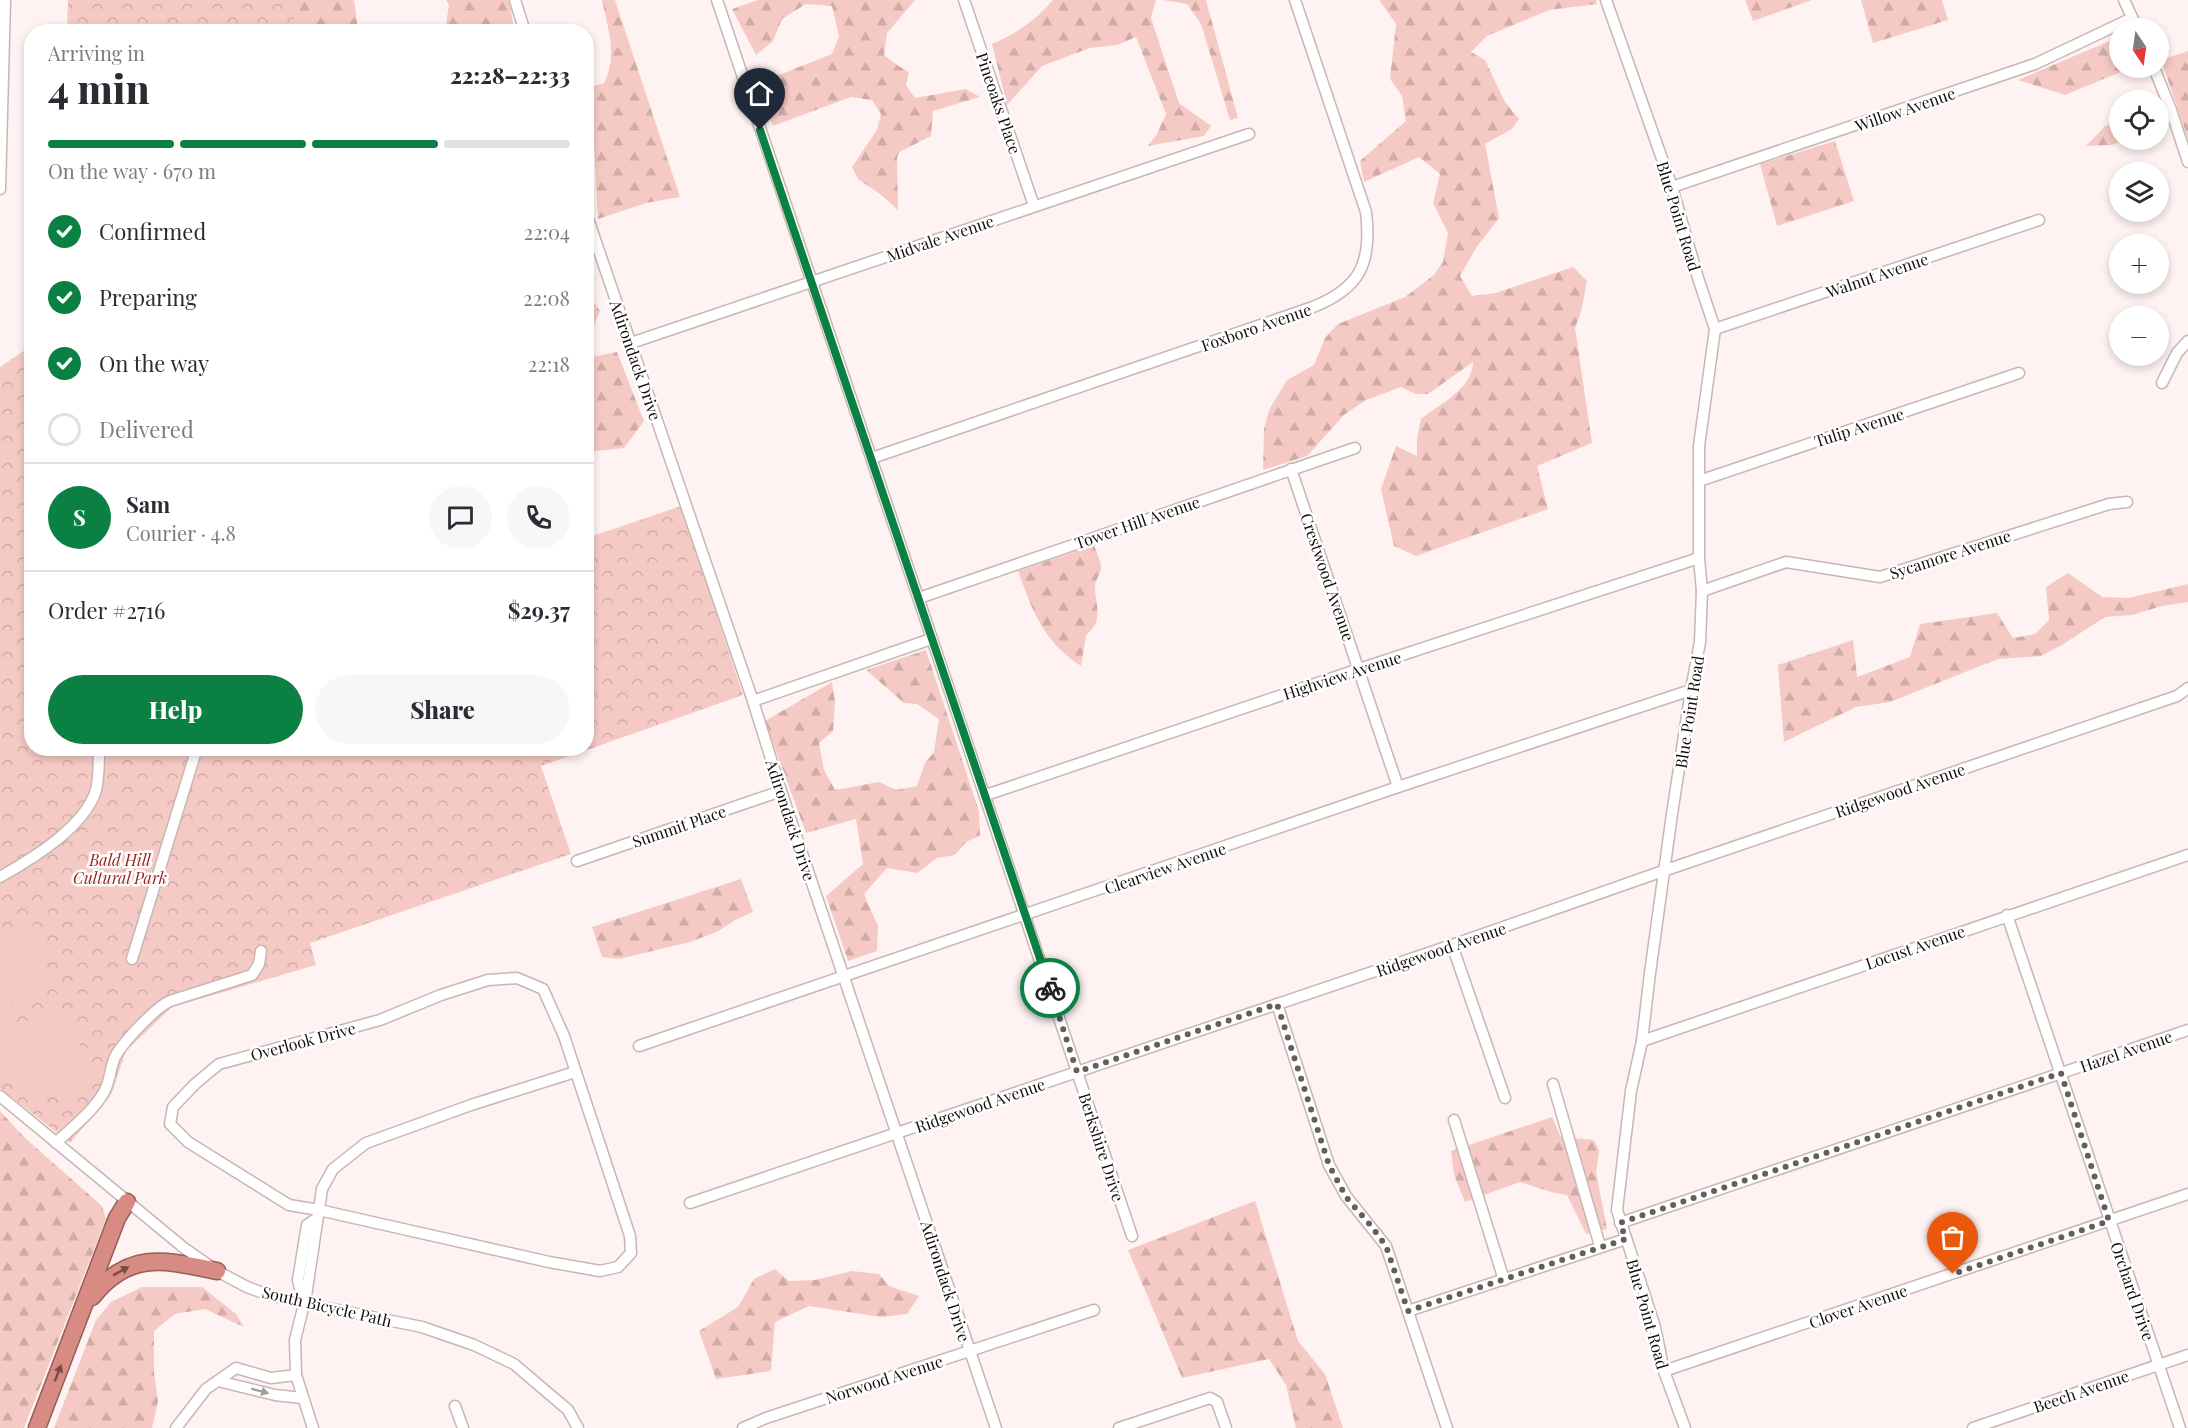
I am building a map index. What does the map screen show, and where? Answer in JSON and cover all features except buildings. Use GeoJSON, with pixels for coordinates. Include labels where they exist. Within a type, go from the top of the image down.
{"type":"FeatureCollection","features":[{"type":"Feature","properties":{"kind":"highway"},"geometry":{"type":"LineString","coordinates":[[38,1428],[117,1218],[127,1202]]}},
{"type":"Feature","properties":{"kind":"highway"},"geometry":{"type":"LineString","coordinates":[[81,1313],[106,1281],[122,1269],[141,1262],[171,1262],[216,1271]]}},
{"type":"Feature","properties":{"kind":"street"},"geometry":{"type":"LineString","coordinates":[[0,189],[5,0]]}},
{"type":"Feature","properties":{"kind":"street"},"geometry":{"type":"LineString","coordinates":[[515,0],[522,24]]}},
{"type":"Feature","properties":{"kind":"street","name":"Berkshire Drive"},"geometry":{"type":"LineString","coordinates":[[717,0],[810,282],[986,795],[1132,1236]]}},
{"type":"Feature","properties":{"kind":"street","name":"Pineoaks Place"},"geometry":{"type":"LineString","coordinates":[[964,0],[1034,206]]}},
{"type":"Feature","properties":{"kind":"street","name":"Foxboro Avenue"},"geometry":{"type":"LineString","coordinates":[[872,458],[1313,307],[1331,300],[1353,282],[1361,270],[1367,253],[1369,240],[1366,212],[1295,0]]}},
{"type":"Feature","properties":{"kind":"street","name":"Blue Point Road"},"geometry":{"type":"LineString","coordinates":[[1606,0],[1672,187],[1715,329],[1699,446],[1699,558],[1702,591],[1700,642],[1691,690],[1642,1041],[1630,1103],[1617,1210],[1655,1327],[1664,1371],[1685,1428]]}},
{"type":"Feature","properties":{"kind":"street"},"geometry":{"type":"LineString","coordinates":[[2124,0],[2132,18]]}},
{"type":"Feature","properties":{"kind":"street","name":"Willow Avenue"},"geometry":{"type":"LineString","coordinates":[[1672,187],[2035,64],[2109,33]]}},
{"type":"Feature","properties":{"kind":"street"},"geometry":{"type":"LineString","coordinates":[[2158,78],[2188,162]]}},
{"type":"Feature","properties":{"kind":"street","name":"Midvale Avenue"},"geometry":{"type":"LineString","coordinates":[[631,343],[1249,134]]}},
{"type":"Feature","properties":{"kind":"street","name":"Walnut Avenue"},"geometry":{"type":"LineString","coordinates":[[1715,329],[2039,220]]}},
{"type":"Feature","properties":{"kind":"street","name":"Adirondack Drive"},"geometry":{"type":"LineString","coordinates":[[594,236],[753,701],[781,791],[996,1428]]}},
{"type":"Feature","properties":{"kind":"street"},"geometry":{"type":"LineString","coordinates":[[2162,383],[2177,353],[2188,341]]}},
{"type":"Feature","properties":{"kind":"street","name":"Tulip Avenue"},"geometry":{"type":"LineString","coordinates":[[1699,481],[2019,373]]}},
{"type":"Feature","properties":{"kind":"street","name":"Tower Hill Avenue"},"geometry":{"type":"LineString","coordinates":[[919,598],[1355,448]]}},
{"type":"Feature","properties":{"kind":"street","name":"Crestwood Avenue"},"geometry":{"type":"LineString","coordinates":[[1291,469],[1398,788]]}},
{"type":"Feature","properties":{"kind":"street","name":"Sycamore Avenue"},"geometry":{"type":"LineString","coordinates":[[1702,591],[1786,562],[1880,577],[2109,504],[2127,502]]}},
{"type":"Feature","properties":{"kind":"street","name":"Highview Avenue"},"geometry":{"type":"LineString","coordinates":[[986,795],[1359,669],[1699,558]]}},
{"type":"Feature","properties":{"kind":"street"},"geometry":{"type":"LineString","coordinates":[[753,701],[931,639]]}},
{"type":"Feature","properties":{"kind":"street","name":"Ridgewood Avenue"},"geometry":{"type":"LineString","coordinates":[[690,1203],[2177,696],[2188,688]]}},
{"type":"Feature","properties":{"kind":"street","name":"Clearview Avenue"},"geometry":{"type":"LineString","coordinates":[[639,1046],[1691,690]]}},
{"type":"Feature","properties":{"kind":"street"},"geometry":{"type":"LineString","coordinates":[[0,877],[62,836],[84,812],[95,792],[99,756]]}},
{"type":"Feature","properties":{"kind":"street"},"geometry":{"type":"LineString","coordinates":[[132,958],[195,756]]}},
{"type":"Feature","properties":{"kind":"street","name":"Summit Place"},"geometry":{"type":"LineString","coordinates":[[577,861],[781,791]]}},
{"type":"Feature","properties":{"kind":"street","name":"Locust Avenue"},"geometry":{"type":"LineString","coordinates":[[1642,1041],[2188,855]]}},
{"type":"Feature","properties":{"kind":"street","name":"Orchard Drive"},"geometry":{"type":"LineString","coordinates":[[2007,915],[2180,1428]]}},
{"type":"Feature","properties":{"kind":"street"},"geometry":{"type":"LineString","coordinates":[[1452,945],[1504,1098]]}},
{"type":"Feature","properties":{"kind":"street"},"geometry":{"type":"LineString","coordinates":[[56,1143],[97,1102],[106,1089],[116,1055],[127,1040],[161,1006],[170,1001],[252,975],[259,964],[261,951]]}},
{"type":"Feature","properties":{"kind":"street","name":"Overlook Drive"},"geometry":{"type":"LineString","coordinates":[[517,978],[543,989],[564,1036],[575,1072],[630,1236],[631,1253],[618,1267],[600,1271],[318,1214],[289,1205],[188,1142],[170,1124],[173,1107],[219,1064],[380,1020],[441,995],[488,980],[517,978]]}},
{"type":"Feature","properties":{"kind":"street"},"geometry":{"type":"LineString","coordinates":[[1277,1004],[1329,1165],[1346,1197],[1386,1246],[1447,1428]]}},
{"type":"Feature","properties":{"kind":"street","name":"Hazel Avenue"},"geometry":{"type":"LineString","coordinates":[[1620,1223],[2188,1030]]}},
{"type":"Feature","properties":{"kind":"street"},"geometry":{"type":"LineString","coordinates":[[313,1428],[296,1375],[295,1340],[308,1296],[320,1236],[318,1214],[322,1189],[333,1169],[366,1143],[471,1105],[575,1072]]}},
{"type":"Feature","properties":{"kind":"street"},"geometry":{"type":"LineString","coordinates":[[1553,1084],[1600,1245]]}},
{"type":"Feature","properties":{"kind":"street","name":"South Bicycle Path"},"geometry":{"type":"LineString","coordinates":[[0,1096],[127,1202],[216,1271],[247,1287],[308,1296],[422,1327],[474,1345],[514,1364],[568,1410],[578,1428]]}},
{"type":"Feature","properties":{"kind":"street"},"geometry":{"type":"LineString","coordinates":[[1454,1120],[1504,1280]]}},
{"type":"Feature","properties":{"kind":"street","name":"Clover Avenue"},"geometry":{"type":"LineString","coordinates":[[1664,1371],[2188,1194]]}},
{"type":"Feature","properties":{"kind":"street"},"geometry":{"type":"LineString","coordinates":[[308,1296],[298,1280],[307,1225],[318,1214]]}},
{"type":"Feature","properties":{"kind":"street"},"geometry":{"type":"LineString","coordinates":[[1408,1311],[1504,1280],[1600,1245],[1626,1239]]}},
{"type":"Feature","properties":{"kind":"street","name":"Norwood Avenue"},"geometry":{"type":"LineString","coordinates":[[743,1428],[766,1418],[1094,1310]]}},
{"type":"Feature","properties":{"kind":"street","name":"Beech Avenue"},"geometry":{"type":"LineString","coordinates":[[1973,1428],[2188,1355]]}},
{"type":"Feature","properties":{"kind":"street"},"geometry":{"type":"LineString","coordinates":[[176,1428],[206,1389],[237,1368],[271,1378],[296,1375]]}},
{"type":"Feature","properties":{"kind":"street"},"geometry":{"type":"LineString","coordinates":[[218,1381],[275,1395],[302,1398]]}},
{"type":"Feature","properties":{"kind":"street"},"geometry":{"type":"LineString","coordinates":[[1119,1428],[1210,1398],[1217,1402],[1226,1428]]}},
{"type":"Feature","properties":{"kind":"street"},"geometry":{"type":"LineString","coordinates":[[455,1406],[463,1428]]}},
{"type":"Feature","properties":{"kind":"green space"},"geometry":{"type":"Polygon","coordinates":[[[68,0],[288,0],[296,24],[67,24],[68,0]]]}},
{"type":"Feature","properties":{"kind":"green space"},"geometry":{"type":"Polygon","coordinates":[[[76,0],[354,0],[357,24],[72,24],[76,0]]]}},
{"type":"Feature","properties":{"kind":"green space"},"geometry":{"type":"Polygon","coordinates":[[[446,0],[508,0],[513,24],[446,24],[449,5],[446,0]]]}},
{"type":"Feature","properties":{"kind":"green space"},"geometry":{"type":"Polygon","coordinates":[[[602,0],[615,0],[680,197],[646,203],[598,219],[594,86],[604,83],[608,73],[611,53],[602,0]]]}},
{"type":"Feature","properties":{"kind":"green space"},"geometry":{"type":"Polygon","coordinates":[[[758,0],[915,0],[887,33],[884,55],[909,72],[906,85],[915,98],[966,89],[980,97],[933,111],[931,136],[899,152],[897,158],[898,210],[858,179],[852,167],[877,130],[881,114],[872,100],[851,97],[773,126],[756,84],[832,54],[839,36],[832,6],[806,4],[782,19],[773,41],[756,55],[732,9],[758,0]]]}},
{"type":"Feature","properties":{"kind":"green space"},"geometry":{"type":"Polygon","coordinates":[[[1053,0],[1156,0],[1151,18],[1179,103],[1211,126],[1204,136],[1148,146],[1157,134],[1166,114],[1136,37],[1117,45],[1090,48],[1042,66],[1007,105],[992,44],[1025,26],[1053,0]]]}},
{"type":"Feature","properties":{"kind":"green space"},"geometry":{"type":"Polygon","coordinates":[[[1163,0],[1206,0],[1238,118],[1230,120],[1201,24],[1187,4],[1163,0]]]}},
{"type":"Feature","properties":{"kind":"green space"},"geometry":{"type":"Polygon","coordinates":[[[1379,0],[1596,0],[1597,4],[1549,10],[1487,36],[1471,52],[1485,60],[1505,102],[1519,119],[1512,129],[1485,144],[1499,218],[1476,248],[1460,276],[1472,296],[1496,293],[1573,267],[1587,281],[1581,312],[1575,328],[1592,443],[1537,466],[1548,509],[1416,556],[1394,546],[1381,489],[1396,446],[1417,456],[1417,439],[1421,419],[1461,388],[1472,371],[1473,362],[1428,394],[1416,394],[1401,387],[1366,400],[1344,415],[1307,456],[1263,470],[1264,429],[1269,410],[1287,380],[1314,365],[1325,338],[1338,324],[1405,297],[1434,275],[1443,262],[1448,233],[1433,203],[1440,174],[1419,157],[1364,182],[1360,161],[1406,121],[1402,96],[1390,79],[1396,24],[1379,0]]]}},
{"type":"Feature","properties":{"kind":"green space"},"geometry":{"type":"Polygon","coordinates":[[[1745,0],[1812,0],[1753,21],[1745,0]]]}},
{"type":"Feature","properties":{"kind":"green space"},"geometry":{"type":"Polygon","coordinates":[[[1861,0],[1942,0],[1948,20],[1873,43],[1861,0]]]}},
{"type":"Feature","properties":{"kind":"green space"},"geometry":{"type":"Polygon","coordinates":[[[2109,41],[2109,77],[2065,95],[2018,80],[2109,41]]]}},
{"type":"Feature","properties":{"kind":"green space"},"geometry":{"type":"Polygon","coordinates":[[[2188,51],[2188,139],[2167,78],[2169,78],[2169,57],[2188,51]]]}},
{"type":"Feature","properties":{"kind":"green space"},"geometry":{"type":"Polygon","coordinates":[[[2109,125],[2109,145],[2086,146],[2105,126],[2109,125]]]}},
{"type":"Feature","properties":{"kind":"green space"},"geometry":{"type":"Polygon","coordinates":[[[1835,141],[1854,201],[1777,226],[1760,164],[1835,141]]]}},
{"type":"Feature","properties":{"kind":"green space"},"geometry":{"type":"Polygon","coordinates":[[[594,302],[600,311],[594,325],[594,302]]]}},
{"type":"Feature","properties":{"kind":"green space","name":"Bald Hill Cultural Park"},"geometry":{"type":"Polygon","coordinates":[[[24,351],[24,756],[569,756],[541,766],[571,854],[310,943],[316,965],[172,1007],[126,1051],[111,1095],[70,1143],[0,1088],[0,367],[24,351]]]}},
{"type":"Feature","properties":{"kind":"green space"},"geometry":{"type":"Polygon","coordinates":[[[617,352],[644,421],[624,448],[594,451],[594,357],[617,352]]]}},
{"type":"Feature","properties":{"kind":"green space","name":"Bald Hill Cultural Park"},"geometry":{"type":"Polygon","coordinates":[[[681,506],[743,695],[594,747],[594,536],[681,506]]]}},
{"type":"Feature","properties":{"kind":"green space"},"geometry":{"type":"Polygon","coordinates":[[[1094,545],[1101,568],[1095,586],[1098,612],[1095,624],[1086,635],[1081,666],[1048,636],[1029,600],[1018,571],[1094,545]]]}},
{"type":"Feature","properties":{"kind":"green space"},"geometry":{"type":"Polygon","coordinates":[[[2068,573],[2102,597],[2129,598],[2188,584],[2188,602],[2162,606],[2132,615],[2105,617],[2041,656],[1998,659],[1890,702],[1856,707],[1784,742],[1778,665],[1853,640],[1857,677],[1910,657],[1920,624],[1997,613],[2013,638],[2035,634],[2049,620],[2046,587],[2068,573]]]}},
{"type":"Feature","properties":{"kind":"green space"},"geometry":{"type":"Polygon","coordinates":[[[926,650],[979,811],[980,836],[966,842],[955,855],[937,858],[917,873],[887,868],[864,894],[878,926],[877,951],[848,961],[826,896],[863,864],[856,819],[806,833],[765,721],[832,682],[835,701],[833,731],[819,743],[824,770],[835,790],[879,782],[896,790],[917,786],[925,763],[934,752],[939,719],[917,704],[904,703],[866,670],[926,650]]]}},
{"type":"Feature","properties":{"kind":"green space"},"geometry":{"type":"Polygon","coordinates":[[[741,879],[753,912],[717,932],[690,942],[619,959],[602,957],[592,927],[741,879]]]}},
{"type":"Feature","properties":{"kind":"green space"},"geometry":{"type":"Polygon","coordinates":[[[35,925],[51,982],[41,998],[0,1011],[0,936],[35,925]]]}},
{"type":"Feature","properties":{"kind":"green space"},"geometry":{"type":"Polygon","coordinates":[[[63,1010],[71,1015],[92,1090],[56,1095],[25,1086],[0,1062],[0,1028],[63,1010]]]}},
{"type":"Feature","properties":{"kind":"green space"},"geometry":{"type":"Polygon","coordinates":[[[0,1111],[25,1138],[102,1206],[106,1219],[24,1428],[0,1428],[0,1111]]]}},
{"type":"Feature","properties":{"kind":"green space"},"geometry":{"type":"Polygon","coordinates":[[[1552,1117],[1561,1137],[1594,1140],[1599,1151],[1596,1172],[1607,1229],[1586,1234],[1567,1195],[1520,1182],[1465,1202],[1454,1175],[1451,1151],[1552,1117]]]}},
{"type":"Feature","properties":{"kind":"green space"},"geometry":{"type":"Polygon","coordinates":[[[1255,1201],[1298,1341],[1325,1374],[1343,1428],[1296,1428],[1286,1385],[1269,1359],[1182,1378],[1128,1250],[1255,1201]]]}},
{"type":"Feature","properties":{"kind":"green space"},"geometry":{"type":"Polygon","coordinates":[[[775,1269],[789,1281],[815,1280],[852,1271],[879,1274],[889,1286],[919,1296],[907,1314],[881,1317],[809,1306],[775,1322],[771,1371],[716,1379],[699,1331],[738,1307],[754,1279],[775,1269]]]}},
{"type":"Feature","properties":{"kind":"green space"},"geometry":{"type":"Polygon","coordinates":[[[142,1287],[202,1287],[236,1314],[244,1327],[205,1309],[175,1314],[154,1331],[154,1372],[158,1401],[152,1428],[54,1428],[96,1320],[111,1302],[142,1287]]]}},
{"type":"Feature","properties":{"kind":"way so far"},"geometry":{"type":"LineString","coordinates":[[1050,988],[1077,1072],[1277,1004],[1329,1165],[1346,1197],[1386,1246],[1408,1311],[1504,1280],[1600,1245],[1626,1239],[1620,1223],[2061,1073],[2109,1221],[1953,1274]]}},
{"type":"Feature","properties":{"kind":"route"},"geometry":{"type":"LineString","coordinates":[[760,130],[1050,988]]}}]}
